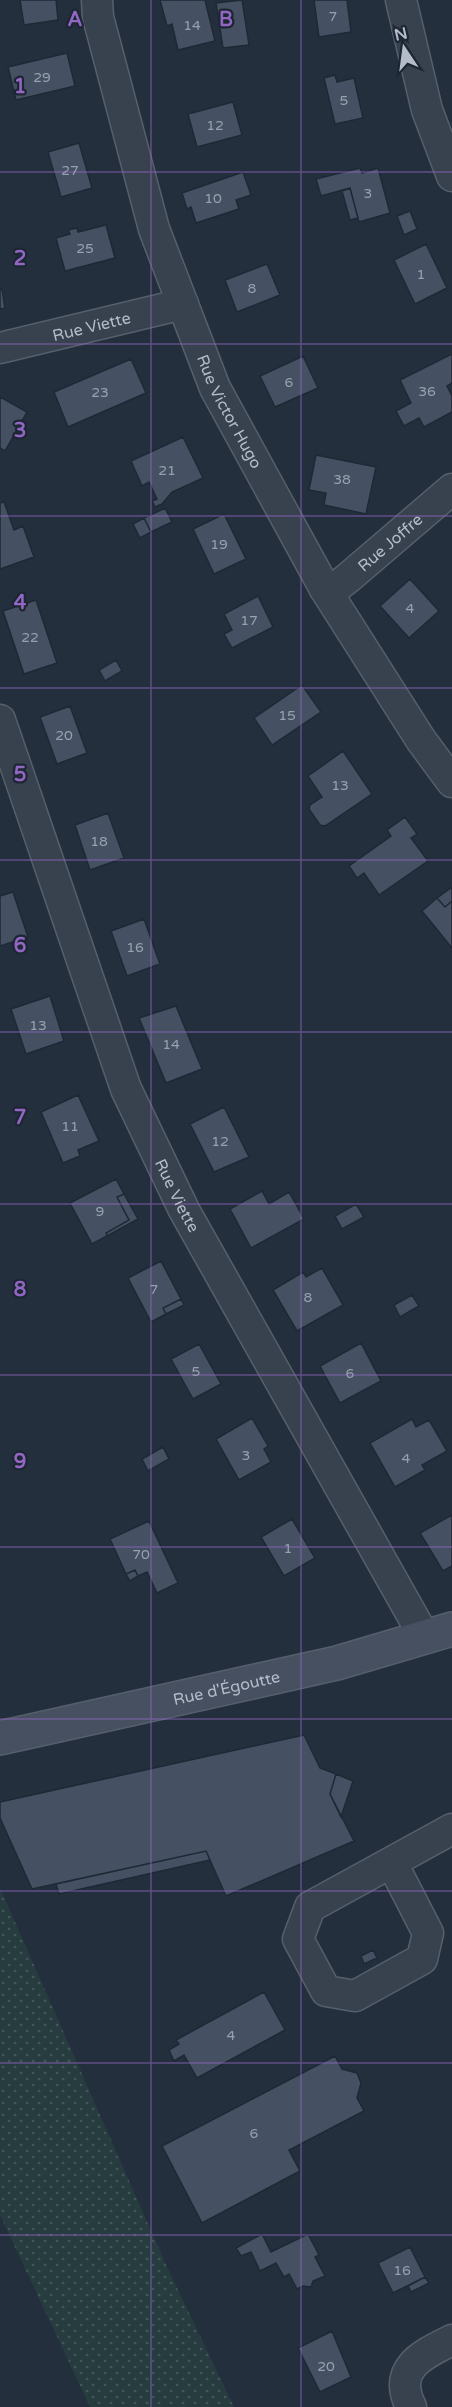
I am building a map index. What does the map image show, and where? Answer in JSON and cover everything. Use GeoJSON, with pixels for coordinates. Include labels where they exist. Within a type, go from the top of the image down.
{"type":"FeatureCollection","features":[{"type":"Feature","properties":{"kind":"main road","name":"Rue d'Égoutte"},"geometry":{"type":"LineString","coordinates":[[0,1737],[338,1663],[439,1633]]}},
{"type":"Feature","properties":{"kind":"street","name":"Rue Victor Hugo"},"geometry":{"type":"LineString","coordinates":[[97,0],[98,17],[154,229],[215,388],[325,589],[421,740],[452,782]]}},
{"type":"Feature","properties":{"kind":"street"},"geometry":{"type":"LineString","coordinates":[[400,0],[427,110],[452,176]]}},
{"type":"Feature","properties":{"kind":"street","name":"Rue Viette"},"geometry":{"type":"LineString","coordinates":[[0,348],[183,304]]}},
{"type":"Feature","properties":{"kind":"street","name":"Rue Joffre"},"geometry":{"type":"LineString","coordinates":[[325,589],[339,585],[348,578],[452,489]]}},
{"type":"Feature","properties":{"kind":"street","name":"Rue Viette"},"geometry":{"type":"LineString","coordinates":[[0,720],[126,1089],[184,1210],[439,1633]]}},
{"type":"Feature","properties":{"kind":"street"},"geometry":{"type":"LineString","coordinates":[[392,1863],[429,1933],[422,1959],[355,1996],[326,1991],[298,1939],[310,1907],[452,1829]]}},
{"type":"Feature","properties":{"kind":"street"},"geometry":{"type":"LineString","coordinates":[[411,2407],[404,2384],[408,2370],[422,2355],[452,2340]]}},
{"type":"Feature","properties":{"kind":"green space"},"geometry":{"type":"Polygon","coordinates":[[[0,1888],[167,2267],[234,2407],[90,2407],[0,2215],[0,1888]]]}},
{"type":"Feature","properties":{"kind":"building"},"geometry":{"type":"Polygon","coordinates":[[[20,0],[56,0],[58,20],[24,25],[20,0]]]}},
{"type":"Feature","properties":{"kind":"building"},"geometry":{"type":"Polygon","coordinates":[[[160,0],[205,0],[215,41],[178,50],[172,24],[167,26],[160,0]]]}},
{"type":"Feature","properties":{"kind":"building"},"geometry":{"type":"Polygon","coordinates":[[[242,0],[249,45],[223,48],[216,3],[242,0]]]}},
{"type":"Feature","properties":{"kind":"building"},"geometry":{"type":"Polygon","coordinates":[[[314,0],[347,0],[351,32],[319,37],[314,0]]]}},
{"type":"Feature","properties":{"kind":"building"},"geometry":{"type":"Polygon","coordinates":[[[67,53],[75,86],[16,100],[8,67],[67,53]]]}},
{"type":"Feature","properties":{"kind":"building"},"geometry":{"type":"Polygon","coordinates":[[[335,75],[337,82],[354,78],[363,118],[335,124],[324,78],[335,75]]]}},
{"type":"Feature","properties":{"kind":"building"},"geometry":{"type":"Polygon","coordinates":[[[233,102],[242,135],[197,147],[188,114],[233,102]]]}},
{"type":"Feature","properties":{"kind":"building"},"geometry":{"type":"Polygon","coordinates":[[[79,143],[92,188],[61,197],[48,152],[79,143]]]}},
{"type":"Feature","properties":{"kind":"building"},"geometry":{"type":"Polygon","coordinates":[[[360,168],[362,173],[378,168],[390,213],[359,222],[350,188],[321,196],[316,179],[360,168]]]}},
{"type":"Feature","properties":{"kind":"building"},"geometry":{"type":"Polygon","coordinates":[[[243,172],[251,195],[236,200],[239,209],[196,223],[191,207],[187,209],[182,193],[243,172]]]}},
{"type":"Feature","properties":{"kind":"building"},"geometry":{"type":"Polygon","coordinates":[[[350,188],[358,218],[350,220],[342,191],[350,188]]]}},
{"type":"Feature","properties":{"kind":"building"},"geometry":{"type":"Polygon","coordinates":[[[410,211],[417,229],[404,235],[397,216],[410,211]]]}},
{"type":"Feature","properties":{"kind":"building"},"geometry":{"type":"Polygon","coordinates":[[[106,225],[115,258],[65,271],[56,238],[70,234],[68,230],[77,228],[78,232],[106,225]]]}},
{"type":"Feature","properties":{"kind":"building"},"geometry":{"type":"Polygon","coordinates":[[[426,244],[447,288],[415,304],[394,260],[426,244]]]}},
{"type":"Feature","properties":{"kind":"building"},"geometry":{"type":"Polygon","coordinates":[[[267,264],[280,295],[237,312],[225,280],[267,264]]]}},
{"type":"Feature","properties":{"kind":"building"},"geometry":{"type":"Polygon","coordinates":[[[2,289],[5,308],[0,309],[0,290],[2,289]]]}},
{"type":"Feature","properties":{"kind":"building"},"geometry":{"type":"Polygon","coordinates":[[[452,354],[452,383],[447,386],[452,396],[452,412],[424,427],[419,418],[404,426],[396,411],[411,403],[400,380],[452,354]]]}},
{"type":"Feature","properties":{"kind":"building"},"geometry":{"type":"Polygon","coordinates":[[[303,356],[318,388],[275,407],[260,376],[303,356]]]}},
{"type":"Feature","properties":{"kind":"building"},"geometry":{"type":"Polygon","coordinates":[[[131,359],[146,393],[68,427],[54,392],[131,359]]]}},
{"type":"Feature","properties":{"kind":"building"},"geometry":{"type":"Polygon","coordinates":[[[0,397],[27,412],[5,451],[0,448],[0,397]]]}},
{"type":"Feature","properties":{"kind":"building"},"geometry":{"type":"Polygon","coordinates":[[[183,437],[203,478],[172,492],[162,504],[155,507],[152,501],[157,499],[149,482],[142,486],[131,461],[183,437]]]}},
{"type":"Feature","properties":{"kind":"building"},"geometry":{"type":"Polygon","coordinates":[[[316,455],[376,467],[366,514],[324,505],[326,493],[309,490],[316,455]]]}},
{"type":"Feature","properties":{"kind":"building"},"geometry":{"type":"Polygon","coordinates":[[[4,502],[14,530],[23,526],[34,557],[0,569],[0,503],[4,502]]]}},
{"type":"Feature","properties":{"kind":"building"},"geometry":{"type":"Polygon","coordinates":[[[165,508],[172,522],[151,532],[144,518],[165,508]]]}},
{"type":"Feature","properties":{"kind":"building"},"geometry":{"type":"Polygon","coordinates":[[[224,514],[246,559],[214,574],[193,529],[224,514]]]}},
{"type":"Feature","properties":{"kind":"building"},"geometry":{"type":"Polygon","coordinates":[[[144,518],[151,532],[140,538],[133,524],[144,518]]]}},
{"type":"Feature","properties":{"kind":"building"},"geometry":{"type":"Polygon","coordinates":[[[410,579],[439,611],[409,638],[380,606],[410,579]]]}},
{"type":"Feature","properties":{"kind":"building"},"geometry":{"type":"Polygon","coordinates":[[[258,596],[273,627],[232,648],[224,634],[232,630],[224,614],[258,596]]]}},
{"type":"Feature","properties":{"kind":"building"},"geometry":{"type":"Polygon","coordinates":[[[36,600],[57,663],[24,674],[3,611],[36,600]]]}},
{"type":"Feature","properties":{"kind":"building"},"geometry":{"type":"Polygon","coordinates":[[[116,660],[122,671],[105,681],[99,670],[116,660]]]}},
{"type":"Feature","properties":{"kind":"building"},"geometry":{"type":"Polygon","coordinates":[[[302,685],[321,712],[272,745],[254,718],[302,685]]]}},
{"type":"Feature","properties":{"kind":"building"},"geometry":{"type":"Polygon","coordinates":[[[70,706],[87,753],[57,764],[40,717],[70,706]]]}},
{"type":"Feature","properties":{"kind":"building"},"geometry":{"type":"Polygon","coordinates":[[[343,751],[372,794],[325,826],[320,825],[309,809],[310,805],[322,797],[308,776],[343,751]]]}},
{"type":"Feature","properties":{"kind":"building"},"geometry":{"type":"Polygon","coordinates":[[[108,813],[124,858],[90,870],[75,825],[108,813]]]}},
{"type":"Feature","properties":{"kind":"building"},"geometry":{"type":"Polygon","coordinates":[[[405,817],[417,834],[411,838],[428,861],[379,895],[364,873],[357,878],[349,866],[391,836],[387,830],[405,817]]]}},
{"type":"Feature","properties":{"kind":"building"},"geometry":{"type":"Polygon","coordinates":[[[452,887],[452,901],[445,907],[437,898],[452,887]]]}},
{"type":"Feature","properties":{"kind":"building"},"geometry":{"type":"Polygon","coordinates":[[[13,892],[28,937],[0,946],[0,896],[13,892]]]}},
{"type":"Feature","properties":{"kind":"building"},"geometry":{"type":"Polygon","coordinates":[[[437,898],[445,907],[452,901],[452,948],[422,911],[437,898]]]}},
{"type":"Feature","properties":{"kind":"building"},"geometry":{"type":"Polygon","coordinates":[[[144,919],[160,964],[127,976],[111,931],[144,919]]]}},
{"type":"Feature","properties":{"kind":"building"},"geometry":{"type":"Polygon","coordinates":[[[50,996],[64,1041],[26,1054],[11,1009],[50,996]]]}},
{"type":"Feature","properties":{"kind":"building"},"geometry":{"type":"Polygon","coordinates":[[[176,1006],[202,1069],[166,1083],[139,1018],[176,1006]]]}},
{"type":"Feature","properties":{"kind":"building"},"geometry":{"type":"Polygon","coordinates":[[[78,1095],[99,1141],[78,1150],[80,1156],[63,1163],[41,1112],[78,1095]]]}},
{"type":"Feature","properties":{"kind":"building"},"geometry":{"type":"Polygon","coordinates":[[[224,1107],[249,1157],[214,1172],[190,1124],[224,1107]]]}},
{"type":"Feature","properties":{"kind":"building"},"geometry":{"type":"Polygon","coordinates":[[[116,1179],[124,1194],[117,1197],[129,1220],[92,1244],[70,1203],[116,1179]]]}},
{"type":"Feature","properties":{"kind":"building"},"geometry":{"type":"Polygon","coordinates":[[[262,1191],[269,1204],[289,1192],[304,1219],[251,1248],[230,1209],[262,1191]]]}},
{"type":"Feature","properties":{"kind":"building"},"geometry":{"type":"Polygon","coordinates":[[[124,1194],[138,1219],[107,1236],[106,1233],[129,1220],[117,1197],[124,1194]]]}},
{"type":"Feature","properties":{"kind":"building"},"geometry":{"type":"Polygon","coordinates":[[[356,1204],[364,1217],[342,1229],[335,1216],[356,1204]]]}},
{"type":"Feature","properties":{"kind":"building"},"geometry":{"type":"Polygon","coordinates":[[[161,1261],[181,1299],[163,1308],[166,1314],[151,1322],[128,1278],[161,1261]]]}},
{"type":"Feature","properties":{"kind":"building"},"geometry":{"type":"Polygon","coordinates":[[[322,1268],[343,1305],[297,1331],[273,1290],[303,1272],[306,1277],[322,1268]]]}},
{"type":"Feature","properties":{"kind":"building"},"geometry":{"type":"Polygon","coordinates":[[[412,1295],[419,1306],[400,1317],[394,1305],[412,1295]]]}},
{"type":"Feature","properties":{"kind":"building"},"geometry":{"type":"Polygon","coordinates":[[[181,1299],[184,1305],[166,1314],[163,1308],[181,1299]]]}},
{"type":"Feature","properties":{"kind":"building"},"geometry":{"type":"Polygon","coordinates":[[[361,1343],[381,1381],[340,1403],[320,1366],[361,1343]]]}},
{"type":"Feature","properties":{"kind":"building"},"geometry":{"type":"Polygon","coordinates":[[[199,1344],[221,1384],[193,1399],[171,1359],[199,1344]]]}},
{"type":"Feature","properties":{"kind":"building"},"geometry":{"type":"Polygon","coordinates":[[[252,1418],[268,1446],[264,1449],[271,1462],[239,1480],[216,1439],[252,1418]]]}},
{"type":"Feature","properties":{"kind":"building"},"geometry":{"type":"Polygon","coordinates":[[[412,1419],[416,1427],[429,1420],[447,1451],[422,1465],[425,1470],[395,1487],[370,1443],[412,1419]]]}},
{"type":"Feature","properties":{"kind":"building"},"geometry":{"type":"Polygon","coordinates":[[[163,1447],[169,1459],[148,1471],[142,1459],[163,1447]]]}},
{"type":"Feature","properties":{"kind":"building"},"geometry":{"type":"Polygon","coordinates":[[[452,1515],[452,1566],[443,1571],[420,1533],[452,1515]]]}},
{"type":"Feature","properties":{"kind":"building"},"geometry":{"type":"Polygon","coordinates":[[[292,1519],[315,1558],[284,1576],[261,1537],[292,1519]]]}},
{"type":"Feature","properties":{"kind":"building"},"geometry":{"type":"Polygon","coordinates":[[[149,1521],[178,1583],[157,1593],[147,1572],[138,1576],[135,1570],[126,1574],[110,1539],[149,1521]]]}},
{"type":"Feature","properties":{"kind":"building"},"geometry":{"type":"Polygon","coordinates":[[[135,1570],[138,1576],[130,1581],[126,1574],[135,1570]]]}},
{"type":"Feature","properties":{"kind":"building"},"geometry":{"type":"Polygon","coordinates":[[[304,1735],[320,1768],[336,1774],[330,1794],[354,1841],[226,1896],[206,1851],[32,1889],[0,1818],[0,1802],[304,1735]]]}},
{"type":"Feature","properties":{"kind":"building"},"geometry":{"type":"Polygon","coordinates":[[[336,1774],[353,1781],[341,1817],[330,1794],[336,1774]]]}},
{"type":"Feature","properties":{"kind":"building"},"geometry":{"type":"Polygon","coordinates":[[[206,1851],[210,1860],[59,1894],[56,1884],[206,1851]]]}},
{"type":"Feature","properties":{"kind":"building"},"geometry":{"type":"Polygon","coordinates":[[[373,1950],[377,1958],[364,1964],[361,1956],[373,1950]]]}},
{"type":"Feature","properties":{"kind":"building"},"geometry":{"type":"Polygon","coordinates":[[[264,1992],[285,2030],[197,2078],[184,2055],[174,2061],[169,2050],[179,2044],[176,2040],[264,1992]]]}},
{"type":"Feature","properties":{"kind":"building"},"geometry":{"type":"Polygon","coordinates":[[[335,2056],[342,2069],[357,2073],[361,2083],[357,2098],[364,2111],[289,2150],[300,2171],[202,2223],[162,2146],[335,2056]]]}},
{"type":"Feature","properties":{"kind":"building"},"geometry":{"type":"Polygon","coordinates":[[[262,2234],[271,2252],[308,2234],[319,2255],[315,2257],[325,2276],[313,2281],[311,2287],[303,2286],[297,2289],[289,2274],[284,2277],[276,2263],[260,2271],[251,2252],[241,2256],[236,2248],[262,2234]]]}},
{"type":"Feature","properties":{"kind":"building"},"geometry":{"type":"Polygon","coordinates":[[[410,2247],[425,2277],[393,2293],[378,2263],[410,2247]]]}},
{"type":"Feature","properties":{"kind":"building"},"geometry":{"type":"Polygon","coordinates":[[[425,2277],[429,2283],[411,2292],[408,2286],[425,2277]]]}},
{"type":"Feature","properties":{"kind":"building"},"geometry":{"type":"Polygon","coordinates":[[[332,2331],[351,2377],[320,2392],[298,2348],[332,2331]]]}}]}
